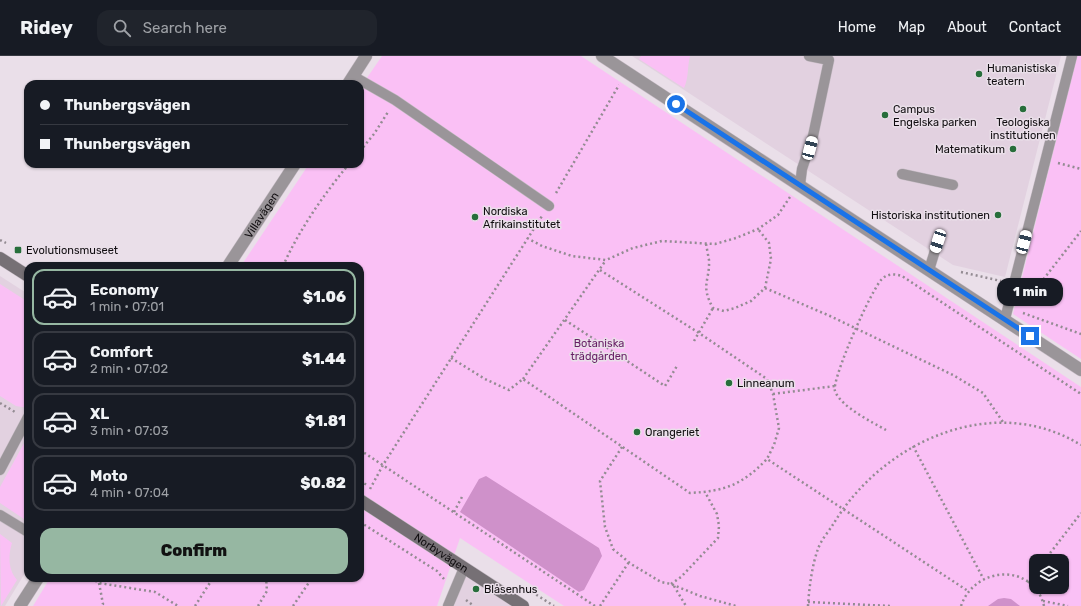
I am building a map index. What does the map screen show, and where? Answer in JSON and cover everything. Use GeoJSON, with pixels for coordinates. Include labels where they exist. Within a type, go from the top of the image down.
{"type":"FeatureCollection","features":[{"type":"Feature","properties":{"kind":"street"},"geometry":{"type":"LineString","coordinates":[[350,80],[366,56]]}},
{"type":"Feature","properties":{"kind":"street"},"geometry":{"type":"LineString","coordinates":[[602,56],[1081,370]]}},
{"type":"Feature","properties":{"kind":"street","name":"Villavägen"},"geometry":{"type":"LineString","coordinates":[[231,262],[292,168]]}},
{"type":"Feature","properties":{"kind":"street"},"geometry":{"type":"LineString","coordinates":[[0,258],[24,273]]}},
{"type":"Feature","properties":{"kind":"street","name":"Norbyvägen"},"geometry":{"type":"LineString","coordinates":[[364,504],[523,606]]}},
{"type":"Feature","properties":{"kind":"street"},"geometry":{"type":"LineString","coordinates":[[20,606],[35,582]]}},
{"type":"Feature","properties":{"kind":"lane"},"geometry":{"type":"LineString","coordinates":[[800,185],[802,169],[813,136],[830,60],[809,56]]}},
{"type":"Feature","properties":{"kind":"lane"},"geometry":{"type":"LineString","coordinates":[[1005,319],[1072,56]]}},
{"type":"Feature","properties":{"kind":"lane"},"geometry":{"type":"LineString","coordinates":[[364,86],[395,100],[549,206]]}},
{"type":"Feature","properties":{"kind":"lane"},"geometry":{"type":"LineString","coordinates":[[902,174],[952,185]]}},
{"type":"Feature","properties":{"kind":"lane"},"geometry":{"type":"LineString","coordinates":[[929,270],[938,241]]}},
{"type":"Feature","properties":{"kind":"lane"},"geometry":{"type":"LineString","coordinates":[[0,470],[24,425]]}},
{"type":"Feature","properties":{"kind":"lane"},"geometry":{"type":"LineString","coordinates":[[0,515],[24,530]]}},
{"type":"Feature","properties":{"kind":"lane"},"geometry":{"type":"LineString","coordinates":[[448,606],[464,568]]}},
{"type":"Feature","properties":{"kind":"path"},"geometry":{"type":"LineString","coordinates":[[364,496],[371,488],[383,464],[549,206],[626,71]]}},
{"type":"Feature","properties":{"kind":"path"},"geometry":{"type":"LineString","coordinates":[[364,146],[374,134],[395,100]]}},
{"type":"Feature","properties":{"kind":"path"},"geometry":{"type":"LineString","coordinates":[[1045,159],[1081,169]]}},
{"type":"Feature","properties":{"kind":"path"},"geometry":{"type":"LineString","coordinates":[[285,262],[312,215],[346,168]]}},
{"type":"Feature","properties":{"kind":"path"},"geometry":{"type":"LineString","coordinates":[[527,238],[572,256],[606,260],[633,248],[662,241],[715,244],[736,238],[758,229],[778,215],[800,185]]}},
{"type":"Feature","properties":{"kind":"path"},"geometry":{"type":"LineString","coordinates":[[706,244],[709,261],[706,284],[708,298],[713,308],[724,311],[735,308],[751,301],[765,288],[771,259],[769,243],[758,229]]}},
{"type":"Feature","properties":{"kind":"path"},"geometry":{"type":"LineString","coordinates":[[1005,319],[1018,311],[1081,231]]}},
{"type":"Feature","properties":{"kind":"path"},"geometry":{"type":"LineString","coordinates":[[451,358],[485,379],[509,390],[523,379],[606,260]]}},
{"type":"Feature","properties":{"kind":"path"},"geometry":{"type":"LineString","coordinates":[[523,379],[690,493],[714,492],[741,482],[767,459],[774,445],[779,428],[773,394],[767,379],[699,333],[600,270]]}},
{"type":"Feature","properties":{"kind":"path"},"geometry":{"type":"LineString","coordinates":[[886,430],[851,409],[838,395],[835,386],[838,373],[856,328],[878,284],[885,277],[894,274],[898,275],[1081,394]]}},
{"type":"Feature","properties":{"kind":"path"},"geometry":{"type":"LineString","coordinates":[[765,288],[856,328],[953,374],[983,393],[1003,422]]}},
{"type":"Feature","properties":{"kind":"path"},"geometry":{"type":"LineString","coordinates":[[694,341],[713,308]]}},
{"type":"Feature","properties":{"kind":"path"},"geometry":{"type":"LineString","coordinates":[[1018,311],[1081,334]]}},
{"type":"Feature","properties":{"kind":"path"},"geometry":{"type":"LineString","coordinates":[[565,320],[665,386],[677,366]]}},
{"type":"Feature","properties":{"kind":"path"},"geometry":{"type":"LineString","coordinates":[[773,394],[835,386]]}},
{"type":"Feature","properties":{"kind":"path"},"geometry":{"type":"LineString","coordinates":[[808,606],[818,549],[842,509],[861,487],[884,465],[913,446],[947,431],[972,425],[1003,422],[1022,423],[1047,429],[1081,445]]}},
{"type":"Feature","properties":{"kind":"path"},"geometry":{"type":"LineString","coordinates":[[913,446],[983,578]]}},
{"type":"Feature","properties":{"kind":"path"},"geometry":{"type":"LineString","coordinates":[[622,447],[600,481],[608,537],[613,549],[629,562],[661,582],[700,596],[736,606]]}},
{"type":"Feature","properties":{"kind":"path"},"geometry":{"type":"LineString","coordinates":[[364,452],[595,606]]}},
{"type":"Feature","properties":{"kind":"path"},"geometry":{"type":"LineString","coordinates":[[767,459],[968,591]]}},
{"type":"Feature","properties":{"kind":"path"},"geometry":{"type":"LineString","coordinates":[[672,585],[718,538],[720,526],[717,514],[706,492]]}},
{"type":"Feature","properties":{"kind":"path"},"geometry":{"type":"LineString","coordinates":[[454,512],[463,495]]}},
{"type":"Feature","properties":{"kind":"path"},"geometry":{"type":"LineString","coordinates":[[1049,554],[1081,513]]}},
{"type":"Feature","properties":{"kind":"path"},"geometry":{"type":"LineString","coordinates":[[364,525],[437,571],[454,590],[474,606]]}},
{"type":"Feature","properties":{"kind":"path"},"geometry":{"type":"LineString","coordinates":[[600,606],[629,562]]}},
{"type":"Feature","properties":{"kind":"path"},"geometry":{"type":"LineString","coordinates":[[961,606],[968,591],[983,578],[996,574],[1009,574],[1028,583],[1035,588],[1043,601],[1044,606]]}},
{"type":"Feature","properties":{"kind":"path"},"geometry":{"type":"LineString","coordinates":[[195,606],[211,582]]}},
{"type":"Feature","properties":{"kind":"path"},"geometry":{"type":"LineString","coordinates":[[258,606],[267,591],[266,582]]}},
{"type":"Feature","properties":{"kind":"path"},"geometry":{"type":"LineString","coordinates":[[293,606],[309,582]]}},
{"type":"Feature","properties":{"kind":"path"},"geometry":{"type":"LineString","coordinates":[[101,606],[99,583],[155,592],[178,606]]}},
{"type":"Feature","properties":{"kind":"path"},"geometry":{"type":"LineString","coordinates":[[672,585],[686,606]]}},
{"type":"Feature","properties":{"kind":"path"},"geometry":{"type":"LineString","coordinates":[[1043,601],[1068,606]]}},
{"type":"Feature","properties":{"kind":"path"},"geometry":{"type":"LineString","coordinates":[[808,602],[891,606]]}},
{"type":"Feature","properties":{"kind":"shaded area","name":"Campus Engelska parken"},"geometry":{"type":"Polygon","coordinates":[[[632,56],[1061,56],[1005,277],[953,265],[632,56]]]}},
{"type":"Feature","properties":{"kind":"shaded area"},"geometry":{"type":"Polygon","coordinates":[[[0,276],[24,291],[24,575],[5,606],[0,606],[0,276]]]}},
{"type":"Feature","properties":{"kind":"shaded area"},"geometry":{"type":"Polygon","coordinates":[[[486,476],[599,548],[602,556],[584,590],[579,592],[460,512],[479,479],[486,476]]]}},
{"type":"Feature","properties":{"kind":"shaded area","name":"Blåsenhus"},"geometry":{"type":"Polygon","coordinates":[[[466,572],[519,606],[454,606],[466,572]]]}},
{"type":"Feature","properties":{"kind":"shaded area"},"geometry":{"type":"Polygon","coordinates":[[[998,599],[1011,599],[1020,606],[988,606],[998,599]]]}},
{"type":"Feature","properties":{"kind":"green space","name":"Botaniska trädgården"},"geometry":{"type":"Polygon","coordinates":[[[382,56],[581,56],[1081,387],[1081,606],[564,606],[460,538],[437,606],[33,606],[48,582],[364,582],[364,262],[244,262],[306,168],[364,168],[364,82],[382,56]]]}},
{"type":"Feature","properties":{"kind":"green space"},"geometry":{"type":"Polygon","coordinates":[[[641,56],[690,56],[687,80],[684,88],[639,59],[641,56]]]}},
{"type":"Feature","properties":{"kind":"green space"},"geometry":{"type":"Polygon","coordinates":[[[1077,56],[1081,56],[1081,359],[1013,314],[1077,56]]]}},
{"type":"Feature","properties":{"kind":"green space"},"geometry":{"type":"Polygon","coordinates":[[[0,284],[24,299],[24,407],[16,406],[0,396],[0,284]]]}},
{"type":"Feature","properties":{"kind":"green space"},"geometry":{"type":"Polygon","coordinates":[[[24,443],[24,519],[0,503],[0,487],[24,443]]]}},
{"type":"Feature","properties":{"kind":"green space"},"geometry":{"type":"Polygon","coordinates":[[[0,534],[12,543],[10,552],[10,567],[17,580],[1,606],[0,534]]]}},
{"type":"Feature","properties":{"kind":"place","name":"Humanistiska teatern"},"geometry":{"type":"Point","coordinates":[979,74]}},
{"type":"Feature","properties":{"kind":"place","name":"Teologiska institutionen"},"geometry":{"type":"Point","coordinates":[1023,109]}},
{"type":"Feature","properties":{"kind":"place","name":"Campus Engelska parken"},"geometry":{"type":"Point","coordinates":[885,115]}},
{"type":"Feature","properties":{"kind":"place","name":"Matematikum"},"geometry":{"type":"Point","coordinates":[1013,149]}},
{"type":"Feature","properties":{"kind":"place","name":"Historiska institutionen"},"geometry":{"type":"Point","coordinates":[998,215]}},
{"type":"Feature","properties":{"kind":"place","name":"Nordiska Afrikainstitutet"},"geometry":{"type":"Point","coordinates":[475,217]}},
{"type":"Feature","properties":{"kind":"place","name":"Evolutionsmuseet"},"geometry":{"type":"Point","coordinates":[18,250]}},
{"type":"Feature","properties":{"kind":"place","name":"Linneanum"},"geometry":{"type":"Point","coordinates":[729,383]}},
{"type":"Feature","properties":{"kind":"place","name":"Orangeriet"},"geometry":{"type":"Point","coordinates":[637,432]}},
{"type":"Feature","properties":{"kind":"place","name":"Blåsenhus"},"geometry":{"type":"Point","coordinates":[476,589]}},
{"type":"Feature","properties":{"kind":"route"},"geometry":{"type":"LineString","coordinates":[[676,104],[1030,336]]}}]}
